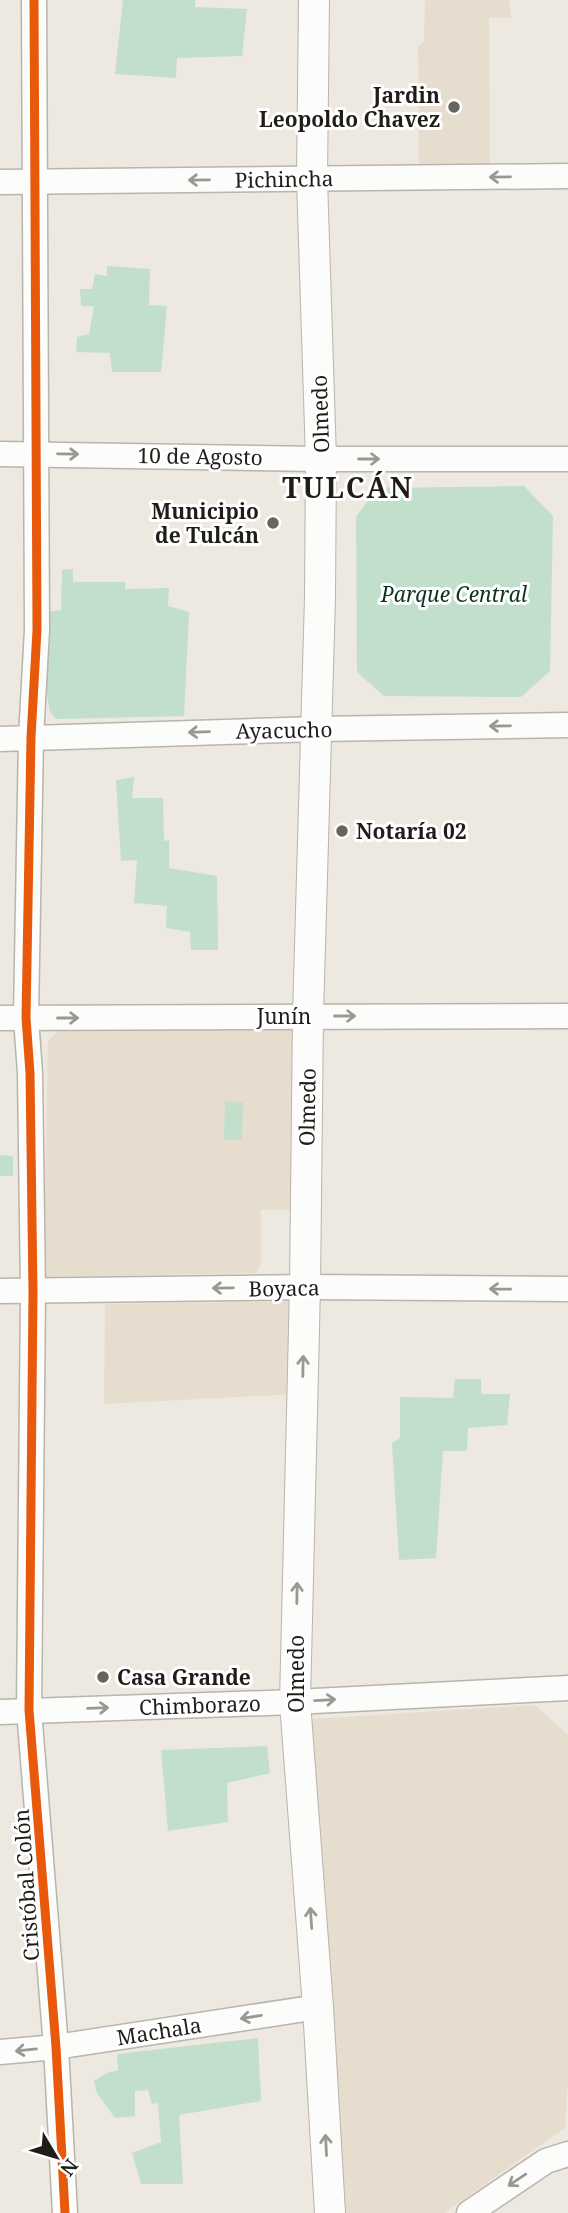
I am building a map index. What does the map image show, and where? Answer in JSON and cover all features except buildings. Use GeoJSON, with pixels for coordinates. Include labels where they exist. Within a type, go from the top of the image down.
{"type":"FeatureCollection","features":[{"type":"Feature","properties":{"kind":"street","name":"Cristóbal Colón"},"geometry":{"type":"LineString","coordinates":[[34,0],[37,630],[31,737],[26,1018],[30,1073],[33,1292],[29,1710],[56,2047],[65,2213]]}},
{"type":"Feature","properties":{"kind":"street","name":"Olmedo"},"geometry":{"type":"LineString","coordinates":[[314,0],[312,178],[321,458],[295,1702],[318,2007],[330,2213]]}},
{"type":"Feature","properties":{"kind":"street","name":"Pichincha"},"geometry":{"type":"LineString","coordinates":[[0,182],[568,176]]}},
{"type":"Feature","properties":{"kind":"street","name":"10 de Agosto"},"geometry":{"type":"LineString","coordinates":[[0,454],[568,459]]}},
{"type":"Feature","properties":{"kind":"street","name":"Ayacucho"},"geometry":{"type":"LineString","coordinates":[[0,738],[316,729],[568,726]]}},
{"type":"Feature","properties":{"kind":"street","name":"Junín"},"geometry":{"type":"LineString","coordinates":[[0,1018],[568,1016]]}},
{"type":"Feature","properties":{"kind":"street","name":"Boyaca"},"geometry":{"type":"LineString","coordinates":[[0,1291],[305,1287],[568,1289]]}},
{"type":"Feature","properties":{"kind":"street","name":"Chimborazo"},"geometry":{"type":"LineString","coordinates":[[0,1712],[295,1702],[568,1688]]}},
{"type":"Feature","properties":{"kind":"street","name":"Machala"},"geometry":{"type":"LineString","coordinates":[[0,2052],[56,2047],[318,2007]]}},
{"type":"Feature","properties":{"kind":"street"},"geometry":{"type":"LineString","coordinates":[[469,2213],[546,2161],[568,2154]]}},
{"type":"Feature","properties":{"kind":"shaded area","name":"Jardin Leopoldo Chavez"},"geometry":{"type":"Polygon","coordinates":[[[425,0],[509,0],[511,18],[489,18],[490,168],[419,167],[418,47],[424,41],[425,0]]]}},
{"type":"Feature","properties":{"kind":"shaded area"},"geometry":{"type":"Polygon","coordinates":[[[59,1029],[299,1029],[296,1210],[261,1210],[261,1264],[256,1273],[43,1277],[48,1042],[59,1029]]]}},
{"type":"Feature","properties":{"kind":"shaded area"},"geometry":{"type":"Polygon","coordinates":[[[297,1301],[297,1394],[104,1404],[105,1304],[297,1301]]]}},
{"type":"Feature","properties":{"kind":"shaded area"},"geometry":{"type":"Polygon","coordinates":[[[535,1705],[568,1735],[568,2080],[565,2128],[444,2213],[346,2213],[312,1719],[535,1705]]]}},
{"type":"Feature","properties":{"kind":"green space"},"geometry":{"type":"Polygon","coordinates":[[[123,0],[195,0],[195,7],[247,9],[242,56],[177,58],[176,78],[115,74],[123,0]]]}},
{"type":"Feature","properties":{"kind":"green space"},"geometry":{"type":"Polygon","coordinates":[[[107,266],[150,269],[149,305],[167,306],[161,372],[112,372],[110,353],[76,352],[77,337],[89,334],[94,306],[81,306],[80,289],[92,289],[95,274],[107,276],[107,266]]]}},
{"type":"Feature","properties":{"kind":"green space","name":"Parque Central"},"geometry":{"type":"Polygon","coordinates":[[[524,486],[553,516],[550,671],[521,697],[384,696],[357,672],[356,517],[377,488],[524,486]]]}},
{"type":"Feature","properties":{"kind":"green space"},"geometry":{"type":"Polygon","coordinates":[[[73,569],[73,582],[125,582],[125,589],[169,588],[168,606],[189,612],[184,716],[57,719],[50,712],[46,689],[47,612],[61,610],[62,570],[73,569]]]}},
{"type":"Feature","properties":{"kind":"green space"},"geometry":{"type":"Polygon","coordinates":[[[134,777],[132,798],[163,798],[164,841],[169,840],[169,868],[217,876],[218,950],[191,950],[190,932],[166,928],[167,906],[134,903],[137,860],[121,861],[116,780],[134,777]]]}},
{"type":"Feature","properties":{"kind":"green space"},"geometry":{"type":"Polygon","coordinates":[[[225,1101],[243,1102],[242,1140],[224,1140],[225,1101]]]}},
{"type":"Feature","properties":{"kind":"green space"},"geometry":{"type":"Polygon","coordinates":[[[0,1155],[13,1156],[13,1176],[0,1176],[0,1155]]]}},
{"type":"Feature","properties":{"kind":"green space"},"geometry":{"type":"Polygon","coordinates":[[[455,1379],[481,1379],[481,1394],[510,1394],[507,1425],[468,1428],[467,1451],[443,1451],[436,1558],[399,1560],[392,1443],[400,1438],[400,1397],[453,1398],[455,1379]]]}},
{"type":"Feature","properties":{"kind":"green space"},"geometry":{"type":"Polygon","coordinates":[[[267,1746],[270,1773],[227,1783],[228,1822],[168,1831],[161,1750],[267,1746]]]}},
{"type":"Feature","properties":{"kind":"green space"},"geometry":{"type":"Polygon","coordinates":[[[258,2038],[261,2101],[179,2115],[183,2184],[141,2184],[132,2153],[161,2142],[158,2103],[152,2104],[148,2090],[135,2091],[135,2116],[115,2118],[97,2093],[94,2081],[118,2070],[117,2054],[258,2038]]]}},
{"type":"Feature","properties":{"kind":"cycle path"},"geometry":{"type":"LineString","coordinates":[[34,0],[37,630],[31,737],[26,1018],[30,1073],[33,1292],[29,1710],[56,2047],[65,2213]]}},
{"type":"Feature","properties":{"kind":"place","name":"Jardin Leopoldo Chavez"},"geometry":{"type":"Point","coordinates":[454,107]}},
{"type":"Feature","properties":{"kind":"place","name":"Municipio de Tulcán"},"geometry":{"type":"Point","coordinates":[273,523]}},
{"type":"Feature","properties":{"kind":"place","name":"Notaría 02"},"geometry":{"type":"Point","coordinates":[342,831]}},
{"type":"Feature","properties":{"kind":"place","name":"Casa Grande"},"geometry":{"type":"Point","coordinates":[103,1677]}},
{"type":"Feature","properties":{"kind":"district","name":"TULCÁN"},"geometry":{"type":"Point","coordinates":[348,487]}}]}
